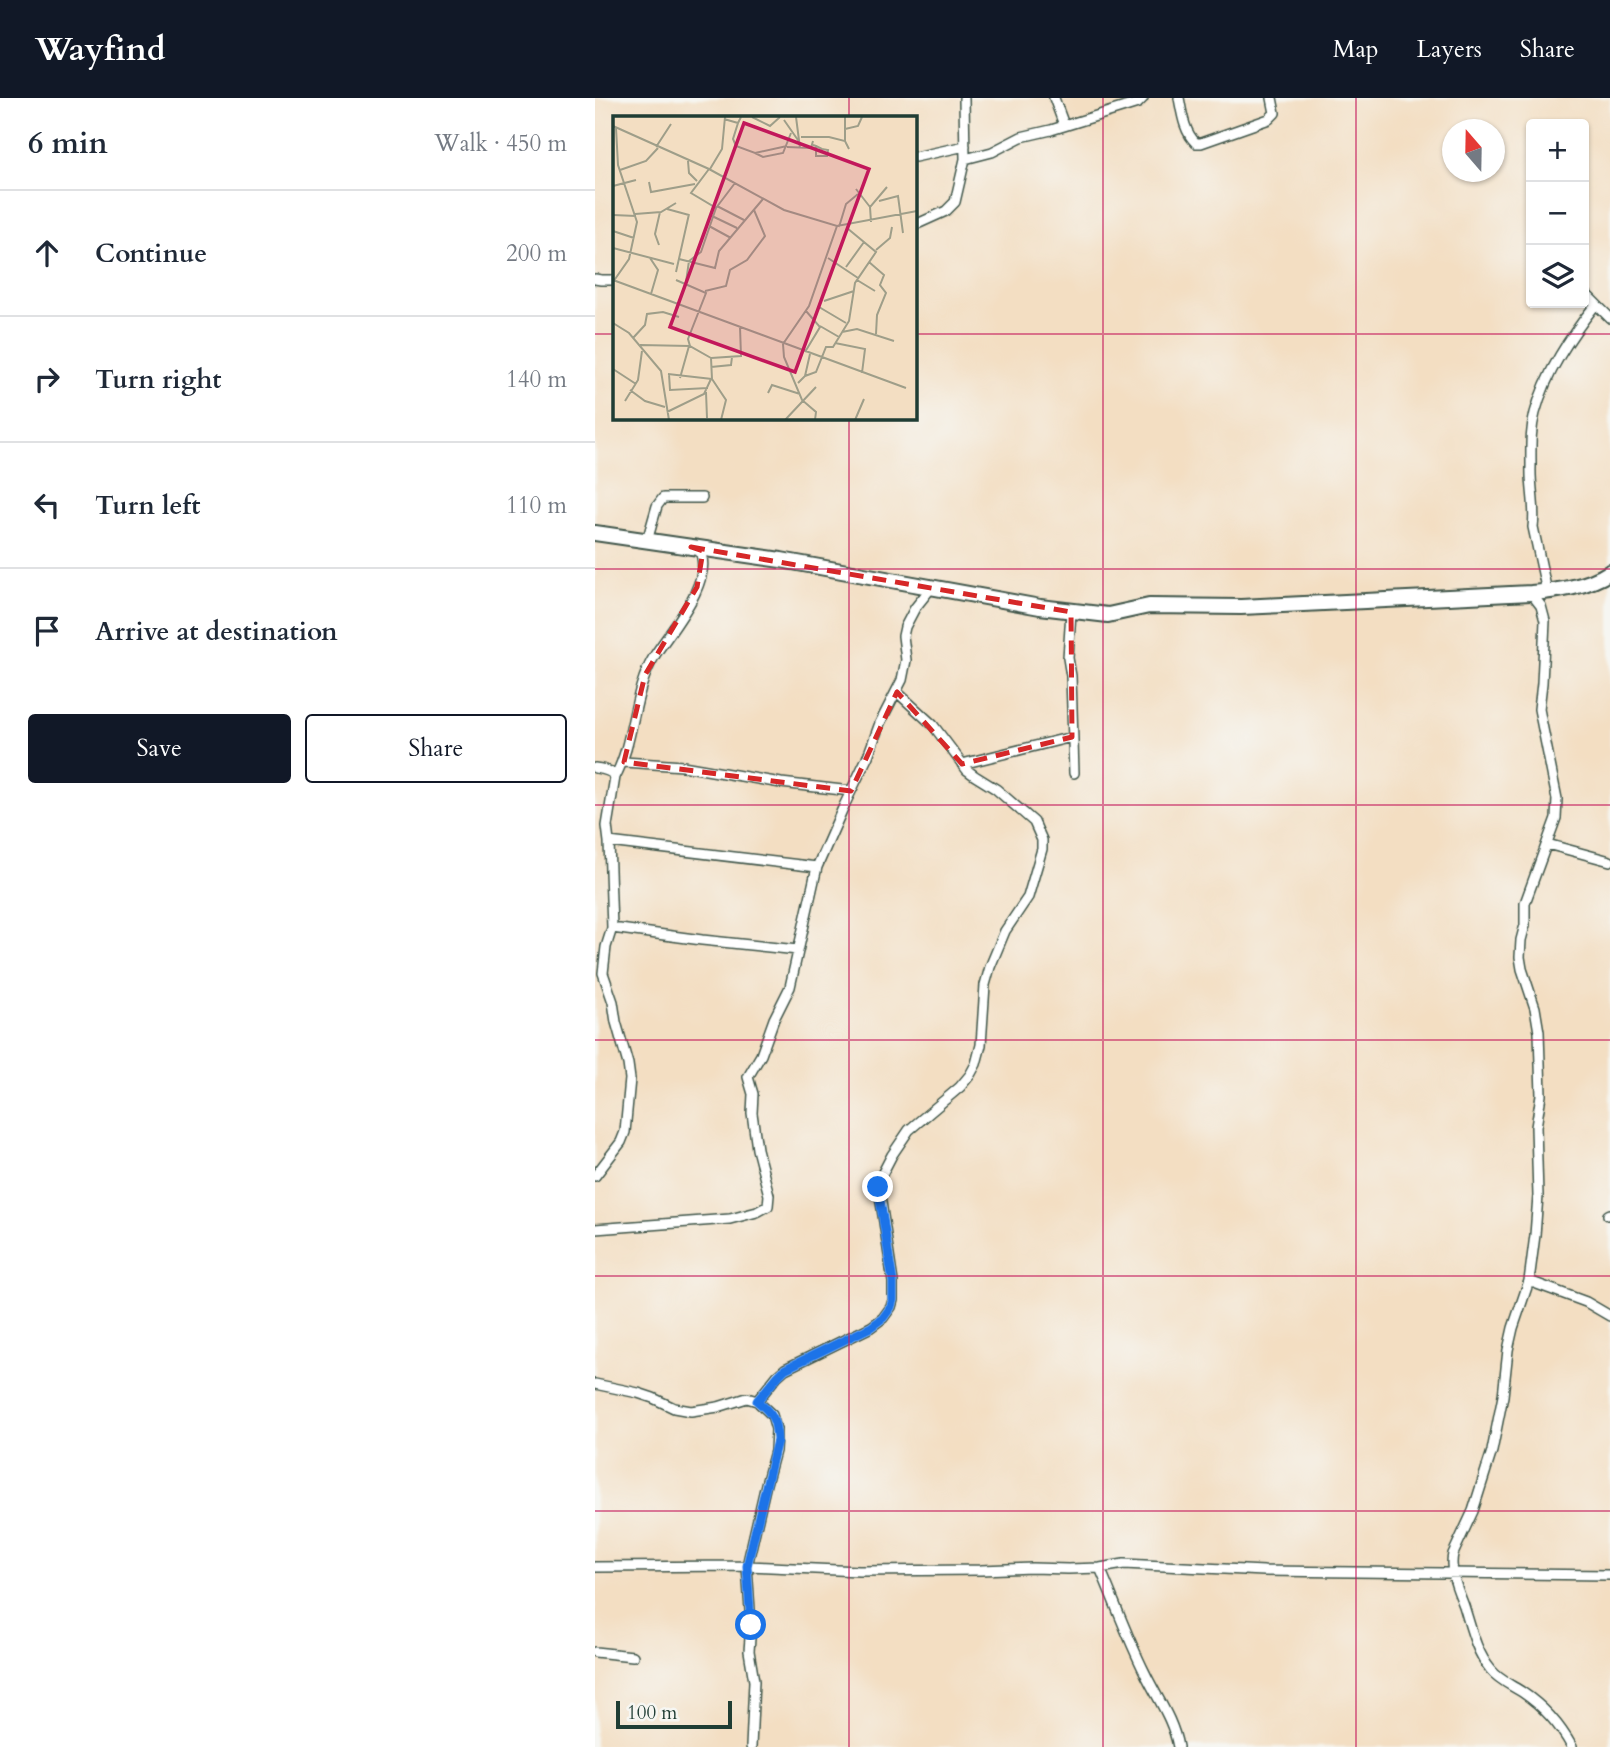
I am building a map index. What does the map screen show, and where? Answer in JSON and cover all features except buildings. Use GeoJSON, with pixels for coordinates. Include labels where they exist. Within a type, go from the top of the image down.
{"type":"FeatureCollection","features":[{"type":"Feature","properties":{"kind":"main road"},"geometry":{"type":"LineString","coordinates":[[595,533],[781,560],[1071,612],[1108,615],[1149,606],[1241,607],[1547,592],[1608,576]]}},
{"type":"Feature","properties":{"kind":"street"},"geometry":{"type":"LineString","coordinates":[[917,224],[940,215],[955,202],[965,159],[964,98]]}},
{"type":"Feature","properties":{"kind":"street"},"geometry":{"type":"LineString","coordinates":[[1054,98],[1064,125]]}},
{"type":"Feature","properties":{"kind":"street"},"geometry":{"type":"LineString","coordinates":[[965,159],[992,152],[1021,137],[1138,103],[1143,98]]}},
{"type":"Feature","properties":{"kind":"street"},"geometry":{"type":"LineString","coordinates":[[1179,98],[1190,137],[1196,143],[1201,143],[1269,119],[1275,113],[1272,98]]}},
{"type":"Feature","properties":{"kind":"street"},"geometry":{"type":"LineString","coordinates":[[917,158],[965,146]]}},
{"type":"Feature","properties":{"kind":"street"},"geometry":{"type":"LineString","coordinates":[[595,279],[613,280]]}},
{"type":"Feature","properties":{"kind":"street"},"geometry":{"type":"LineString","coordinates":[[1589,297],[1610,318]]}},
{"type":"Feature","properties":{"kind":"street"},"geometry":{"type":"LineString","coordinates":[[1547,592],[1533,527],[1530,484],[1534,414],[1556,360],[1596,304]]}},
{"type":"Feature","properties":{"kind":"street"},"geometry":{"type":"LineString","coordinates":[[647,541],[657,506],[663,498],[702,498]]}},
{"type":"Feature","properties":{"kind":"street"},"geometry":{"type":"LineString","coordinates":[[595,1176],[621,1142],[625,1132],[630,1079],[613,1002],[599,973],[612,928],[610,842],[607,831],[615,778],[624,762],[645,675],[654,657],[682,618],[697,587],[703,565],[702,555],[699,550],[691,547]]}},
{"type":"Feature","properties":{"kind":"street"},"geometry":{"type":"LineString","coordinates":[[595,1229],[730,1219],[757,1212],[768,1206],[769,1195],[757,1149],[752,1114],[753,1094],[748,1077],[761,1055],[790,987],[817,867],[905,670],[905,627],[931,587]]}},
{"type":"Feature","properties":{"kind":"street"},"geometry":{"type":"LineString","coordinates":[[1531,593],[1541,606],[1545,621],[1539,709],[1557,799],[1556,818],[1525,903],[1521,948],[1522,969],[1535,1008],[1539,1032],[1542,1076],[1535,1143],[1538,1196],[1535,1235],[1529,1281],[1508,1350],[1503,1396],[1492,1451],[1473,1511],[1451,1562],[1478,1650],[1490,1669],[1541,1706],[1565,1734],[1572,1747]]}},
{"type":"Feature","properties":{"kind":"street"},"geometry":{"type":"LineString","coordinates":[[1071,612],[1068,658],[1074,773]]}},
{"type":"Feature","properties":{"kind":"street"},"geometry":{"type":"LineString","coordinates":[[757,1401],[785,1369],[871,1327],[883,1318],[891,1307],[893,1282],[878,1182],[909,1130],[960,1087],[976,1064],[981,1045],[985,985],[990,967],[1005,931],[1028,897],[1042,849],[1039,830],[1034,822],[962,764],[933,725],[897,691]]}},
{"type":"Feature","properties":{"kind":"street"},"geometry":{"type":"LineString","coordinates":[[962,764],[1072,737]]}},
{"type":"Feature","properties":{"kind":"street"},"geometry":{"type":"LineString","coordinates":[[624,762],[683,766],[781,783],[851,791]]}},
{"type":"Feature","properties":{"kind":"street"},"geometry":{"type":"LineString","coordinates":[[595,768],[614,774],[615,778]]}},
{"type":"Feature","properties":{"kind":"street"},"geometry":{"type":"LineString","coordinates":[[610,842],[817,867]]}},
{"type":"Feature","properties":{"kind":"street"},"geometry":{"type":"LineString","coordinates":[[1547,844],[1610,861]]}},
{"type":"Feature","properties":{"kind":"street"},"geometry":{"type":"LineString","coordinates":[[612,928],[798,950]]}},
{"type":"Feature","properties":{"kind":"street"},"geometry":{"type":"LineString","coordinates":[[1529,1281],[1586,1302],[1610,1316]]}},
{"type":"Feature","properties":{"kind":"street"},"geometry":{"type":"LineString","coordinates":[[595,1384],[638,1393],[681,1410],[709,1409],[747,1398],[757,1401],[772,1415],[777,1440],[747,1566],[751,1625],[749,1651],[754,1681],[751,1747]]}},
{"type":"Feature","properties":{"kind":"street"},"geometry":{"type":"LineString","coordinates":[[595,1567],[747,1566],[859,1571],[1100,1568],[1124,1564],[1264,1571],[1610,1575]]}},
{"type":"Feature","properties":{"kind":"street"},"geometry":{"type":"LineString","coordinates":[[1100,1568],[1131,1645],[1169,1716],[1178,1747]]}},
{"type":"Feature","properties":{"kind":"street"},"geometry":{"type":"LineString","coordinates":[[595,1651],[633,1656]]}},
{"type":"Feature","properties":{"kind":"highlighted area"},"geometry":{"type":"Polygon","coordinates":[[[691,547],[1071,612],[1072,737],[962,764],[897,692],[851,791],[624,762],[645,675],[697,587],[703,551],[691,547]]]}},
{"type":"Feature","properties":{"kind":"route"},"geometry":{"type":"LineString","coordinates":[[751,1625],[747,1566],[777,1440],[772,1415],[757,1401],[785,1369],[871,1327],[883,1318],[891,1307],[893,1282],[878,1187]]}}]}
